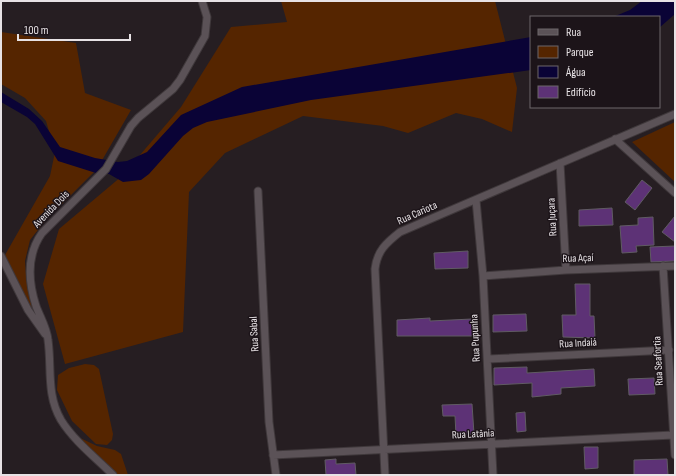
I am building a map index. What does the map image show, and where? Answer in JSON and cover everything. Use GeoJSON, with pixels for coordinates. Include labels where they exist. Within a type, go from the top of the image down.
{"type":"FeatureCollection","features":[{"type":"Feature","properties":{"kind":"street","name":"Avenida Dois"},"geometry":{"type":"LineString","coordinates":[[113,475],[68,430],[53,404],[49,384],[48,338],[36,306],[32,285],[31,263],[35,243],[50,225],[106,169],[130,126],[173,89],[180,80],[205,36],[207,17],[202,1]]}},
{"type":"Feature","properties":{"kind":"street","name":"Rua Cariota"},"geometry":{"type":"LineString","coordinates":[[385,475],[375,269],[378,255],[387,242],[400,232],[675,114]]}},
{"type":"Feature","properties":{"kind":"street"},"geometry":{"type":"LineString","coordinates":[[615,139],[675,192]]}},
{"type":"Feature","properties":{"kind":"street","name":"Rua Juçara"},"geometry":{"type":"LineString","coordinates":[[560,163],[566,270]]}},
{"type":"Feature","properties":{"kind":"street","name":"Rua Sabal"},"geometry":{"type":"LineString","coordinates":[[258,191],[269,422],[276,475]]}},
{"type":"Feature","properties":{"kind":"street","name":"Rua Pupunha"},"geometry":{"type":"LineString","coordinates":[[476,200],[483,276],[493,475]]}},
{"type":"Feature","properties":{"kind":"street"},"geometry":{"type":"LineString","coordinates":[[1,256],[28,310],[48,338]]}},
{"type":"Feature","properties":{"kind":"street","name":"Rua Seafortia"},"geometry":{"type":"LineString","coordinates":[[663,266],[675,455]]}},
{"type":"Feature","properties":{"kind":"street","name":"Rua Açaí"},"geometry":{"type":"LineString","coordinates":[[483,276],[566,270],[675,266]]}},
{"type":"Feature","properties":{"kind":"street","name":"Rua Indaiá"},"geometry":{"type":"LineString","coordinates":[[488,359],[669,350]]}},
{"type":"Feature","properties":{"kind":"street","name":"Rua Latânia"},"geometry":{"type":"LineString","coordinates":[[273,455],[673,435]]}},
{"type":"Feature","properties":{"kind":"green space"},"geometry":{"type":"Polygon","coordinates":[[[281,1],[495,1],[517,88],[512,132],[482,119],[456,113],[408,133],[383,126],[303,116],[225,153],[189,192],[183,332],[65,364],[43,284],[59,229],[122,176],[181,107],[231,27],[287,22],[281,1]]]}},
{"type":"Feature","properties":{"kind":"green space"},"geometry":{"type":"Polygon","coordinates":[[[1,32],[76,43],[85,93],[131,110],[97,169],[45,221],[30,240],[25,261],[26,275],[31,302],[41,327],[17,284],[5,255],[50,176],[55,152],[46,121],[25,98],[1,84],[1,32]]]}},
{"type":"Feature","properties":{"kind":"green space"},"geometry":{"type":"Polygon","coordinates":[[[675,122],[675,182],[632,142],[675,122]]]}},
{"type":"Feature","properties":{"kind":"green space"},"geometry":{"type":"Polygon","coordinates":[[[85,364],[94,365],[99,369],[113,434],[112,440],[107,445],[96,444],[72,421],[57,390],[58,375],[69,368],[85,364]]]}},
{"type":"Feature","properties":{"kind":"green space"},"geometry":{"type":"Polygon","coordinates":[[[78,437],[97,446],[115,450],[121,454],[128,475],[117,475],[78,437]]]}},
{"type":"Feature","properties":{"kind":"water"},"geometry":{"type":"Polygon","coordinates":[[[642,1],[675,1],[675,14],[660,27],[660,16],[615,16],[630,10],[642,1]]]}},
{"type":"Feature","properties":{"kind":"water"},"geometry":{"type":"Polygon","coordinates":[[[530,37],[530,70],[311,100],[207,122],[193,128],[183,136],[149,174],[141,180],[123,182],[109,174],[96,173],[58,161],[35,124],[27,117],[1,102],[1,92],[29,109],[42,121],[60,147],[95,158],[118,162],[127,161],[147,152],[181,115],[242,87],[530,37]]]}},
{"type":"Feature","properties":{"kind":"building"},"geometry":{"type":"Polygon","coordinates":[[[642,180],[652,188],[635,210],[625,202],[642,180]]]}},
{"type":"Feature","properties":{"kind":"building"},"geometry":{"type":"Polygon","coordinates":[[[612,208],[613,225],[579,226],[579,210],[612,208]]]}},
{"type":"Feature","properties":{"kind":"building"},"geometry":{"type":"Polygon","coordinates":[[[675,216],[675,242],[662,232],[675,216]]]}},
{"type":"Feature","properties":{"kind":"building"},"geometry":{"type":"Polygon","coordinates":[[[653,217],[654,245],[636,246],[637,252],[622,253],[620,226],[638,225],[638,218],[653,217]]]}},
{"type":"Feature","properties":{"kind":"building"},"geometry":{"type":"Polygon","coordinates":[[[675,246],[675,261],[651,262],[650,247],[675,246]]]}},
{"type":"Feature","properties":{"kind":"building"},"geometry":{"type":"Polygon","coordinates":[[[468,251],[468,268],[435,269],[434,253],[468,251]]]}},
{"type":"Feature","properties":{"kind":"building"},"geometry":{"type":"Polygon","coordinates":[[[575,284],[590,284],[590,316],[594,316],[595,338],[563,337],[562,315],[576,315],[575,284]]]}},
{"type":"Feature","properties":{"kind":"building"},"geometry":{"type":"Polygon","coordinates":[[[526,314],[527,331],[493,332],[493,315],[526,314]]]}},
{"type":"Feature","properties":{"kind":"building"},"geometry":{"type":"Polygon","coordinates":[[[430,318],[430,321],[472,319],[473,336],[397,336],[397,320],[430,318]]]}},
{"type":"Feature","properties":{"kind":"building"},"geometry":{"type":"Polygon","coordinates":[[[527,367],[527,373],[594,369],[595,386],[561,388],[561,394],[532,397],[532,383],[494,385],[494,368],[527,367]]]}},
{"type":"Feature","properties":{"kind":"building"},"geometry":{"type":"Polygon","coordinates":[[[654,378],[655,394],[629,395],[628,379],[654,378]]]}},
{"type":"Feature","properties":{"kind":"building"},"geometry":{"type":"Polygon","coordinates":[[[472,404],[474,434],[456,435],[455,416],[443,416],[442,405],[472,404]]]}},
{"type":"Feature","properties":{"kind":"building"},"geometry":{"type":"Polygon","coordinates":[[[525,412],[526,431],[517,432],[516,413],[525,412]]]}},
{"type":"Feature","properties":{"kind":"building"},"geometry":{"type":"Polygon","coordinates":[[[584,447],[598,447],[598,468],[585,469],[584,447]]]}},
{"type":"Feature","properties":{"kind":"building"},"geometry":{"type":"Polygon","coordinates":[[[336,459],[336,464],[355,463],[356,475],[326,475],[325,460],[336,459]]]}},
{"type":"Feature","properties":{"kind":"building"},"geometry":{"type":"Polygon","coordinates":[[[667,459],[668,475],[634,475],[634,460],[667,459]]]}}]}
